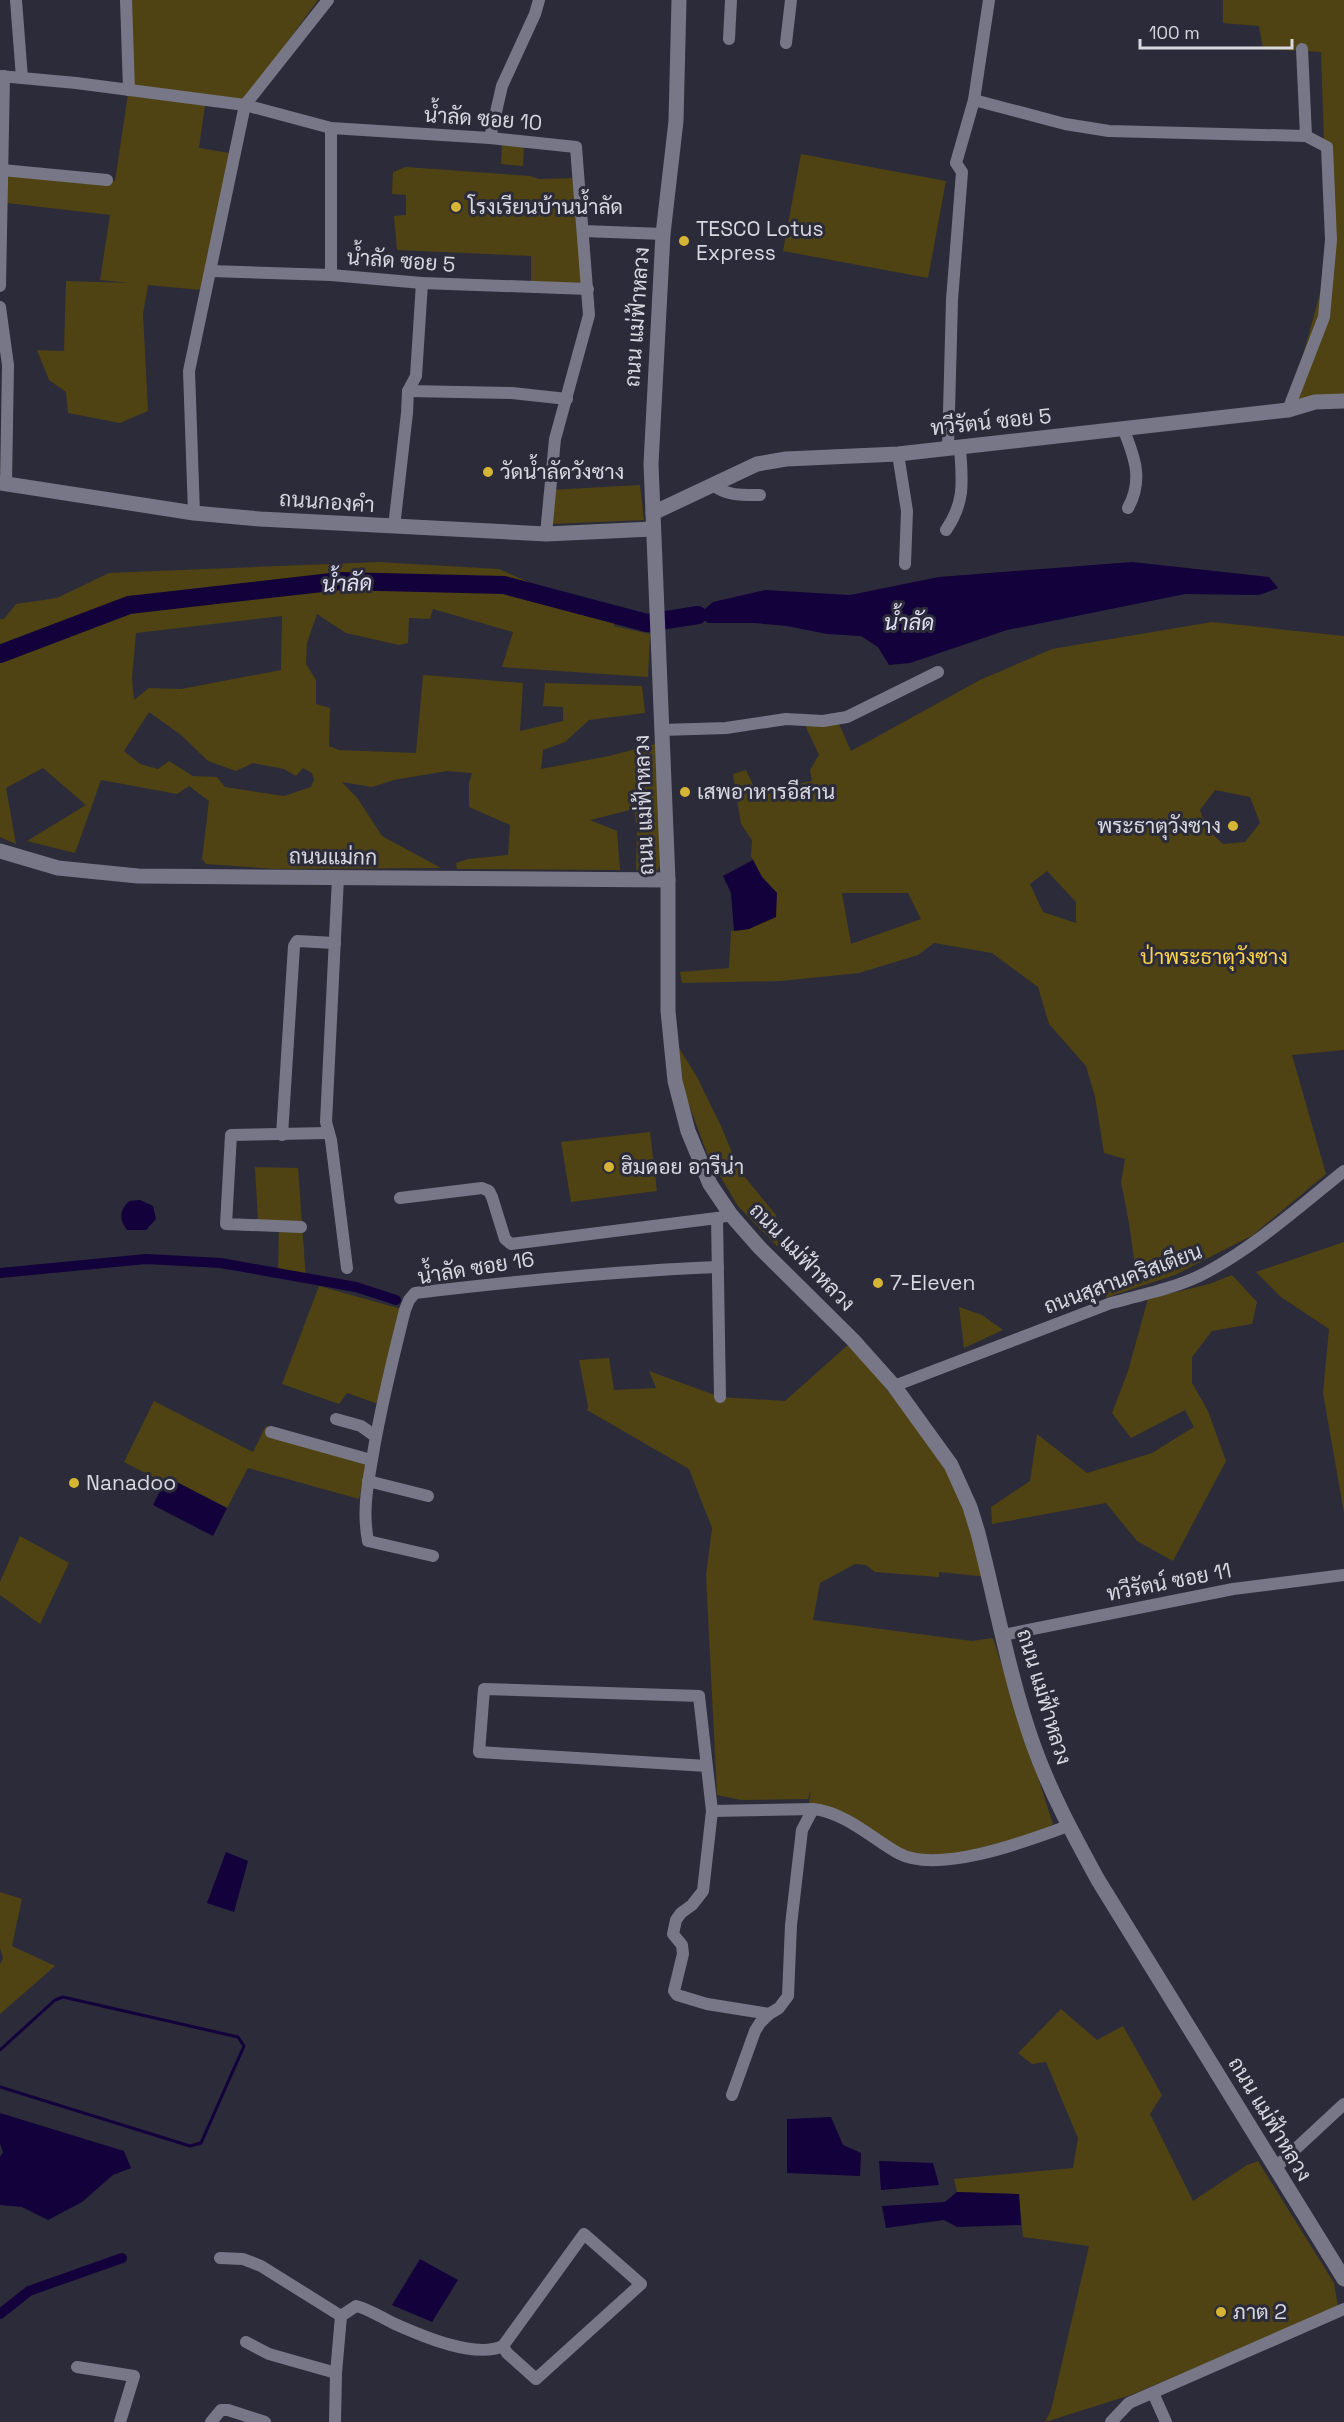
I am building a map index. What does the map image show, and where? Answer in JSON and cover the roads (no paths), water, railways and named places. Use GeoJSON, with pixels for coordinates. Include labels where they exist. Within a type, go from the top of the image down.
{"type":"FeatureCollection","features":[{"type":"Feature","properties":{"kind":"street"},"geometry":{"type":"LineString","coordinates":[[16,0],[22,78]]}},
{"type":"Feature","properties":{"kind":"street"},"geometry":{"type":"LineString","coordinates":[[126,0],[129,90]]}},
{"type":"Feature","properties":{"kind":"street"},"geometry":{"type":"LineString","coordinates":[[194,513],[189,371],[245,105],[328,0]]}},
{"type":"Feature","properties":{"kind":"street"},"geometry":{"type":"LineString","coordinates":[[490,138],[502,86],[535,14],[538,0]]}},
{"type":"Feature","properties":{"kind":"street","name":"ถนน แม่ฟ้าหลวง"},"geometry":{"type":"LineString","coordinates":[[679,0],[676,121],[663,234],[651,441],[668,880],[668,1011],[675,1081],[688,1131],[724,1216],[760,1248],[853,1340],[894,1386],[939,1445],[961,1485],[978,1533],[1033,1743],[1068,1826],[1275,2168],[1342,2272]]}},
{"type":"Feature","properties":{"kind":"street"},"geometry":{"type":"LineString","coordinates":[[729,39],[731,0]]}},
{"type":"Feature","properties":{"kind":"street"},"geometry":{"type":"LineString","coordinates":[[786,43],[790,0]]}},
{"type":"Feature","properties":{"kind":"street"},"geometry":{"type":"LineString","coordinates":[[946,530],[958,512],[962,500],[954,447],[952,300],[962,172],[956,163],[974,100],[989,0]]}},
{"type":"Feature","properties":{"kind":"street"},"geometry":{"type":"LineString","coordinates":[[1302,49],[1306,136]]}},
{"type":"Feature","properties":{"kind":"street"},"geometry":{"type":"LineString","coordinates":[[0,286],[2,76]]}},
{"type":"Feature","properties":{"kind":"street","name":"น้ำลัด ซอย 10"},"geometry":{"type":"LineString","coordinates":[[2,76],[245,105],[331,128],[490,138],[576,147],[589,315],[555,439],[546,534]]}},
{"type":"Feature","properties":{"kind":"street"},"geometry":{"type":"LineString","coordinates":[[974,100],[1065,124],[1109,131],[1306,136],[1327,147],[1330,240],[1323,317],[1288,410]]}},
{"type":"Feature","properties":{"kind":"street"},"geometry":{"type":"LineString","coordinates":[[331,128],[331,275]]}},
{"type":"Feature","properties":{"kind":"street"},"geometry":{"type":"LineString","coordinates":[[2,170],[107,180]]}},
{"type":"Feature","properties":{"kind":"street"},"geometry":{"type":"LineString","coordinates":[[583,231],[663,234]]}},
{"type":"Feature","properties":{"kind":"street","name":"น้ำลัด ซอย 5"},"geometry":{"type":"LineString","coordinates":[[211,271],[331,275],[422,283],[588,289]]}},
{"type":"Feature","properties":{"kind":"street"},"geometry":{"type":"LineString","coordinates":[[394,527],[408,391],[416,376],[422,283]]}},
{"type":"Feature","properties":{"kind":"street"},"geometry":{"type":"LineString","coordinates":[[0,307],[4,365],[3,483]]}},
{"type":"Feature","properties":{"kind":"street"},"geometry":{"type":"LineString","coordinates":[[408,391],[512,393],[567,399]]}},
{"type":"Feature","properties":{"kind":"street","name":"ทวีรัตน์ ซอย 5"},"geometry":{"type":"LineString","coordinates":[[653,521],[713,485],[757,464],[786,459],[898,454],[1288,410],[1315,402],[1344,401]]}},
{"type":"Feature","properties":{"kind":"street"},"geometry":{"type":"LineString","coordinates":[[1123,428],[1136,466],[1133,499],[1128,508]]}},
{"type":"Feature","properties":{"kind":"street"},"geometry":{"type":"LineString","coordinates":[[898,454],[907,511],[905,564]]}},
{"type":"Feature","properties":{"kind":"street","name":"ถนนกองคำ"},"geometry":{"type":"LineString","coordinates":[[3,483],[194,513],[394,527],[546,534],[653,521]]}},
{"type":"Feature","properties":{"kind":"street"},"geometry":{"type":"LineString","coordinates":[[713,485],[729,494],[760,495]]}},
{"type":"Feature","properties":{"kind":"street"},"geometry":{"type":"LineString","coordinates":[[662,730],[726,728],[786,719],[823,721],[847,717],[938,672]]}},
{"type":"Feature","properties":{"kind":"street","name":"ถนนแม่กก"},"geometry":{"type":"LineString","coordinates":[[0,851],[51,866],[110,874],[668,880]]}},
{"type":"Feature","properties":{"kind":"street"},"geometry":{"type":"LineString","coordinates":[[338,878],[326,1122],[327,1133],[331,1140],[347,1268]]}},
{"type":"Feature","properties":{"kind":"street"},"geometry":{"type":"LineString","coordinates":[[282,1135],[294,946],[297,941],[335,943]]}},
{"type":"Feature","properties":{"kind":"street"},"geometry":{"type":"LineString","coordinates":[[301,1227],[226,1224],[231,1135],[327,1133]]}},
{"type":"Feature","properties":{"kind":"street","name":"ถนนสุสานคริสเตียน"},"geometry":{"type":"LineString","coordinates":[[894,1386],[1111,1303],[1147,1294],[1205,1273],[1246,1248],[1344,1172]]}},
{"type":"Feature","properties":{"kind":"street"},"geometry":{"type":"LineString","coordinates":[[400,1198],[482,1188],[489,1191],[505,1239],[511,1244],[724,1216],[718,1267],[720,1397]]}},
{"type":"Feature","properties":{"kind":"street","name":"น้ำลัด ซอย 16"},"geometry":{"type":"LineString","coordinates":[[433,1556],[368,1540],[364,1502],[381,1405],[405,1310],[415,1293],[537,1278],[718,1267]]}},
{"type":"Feature","properties":{"kind":"street"},"geometry":{"type":"LineString","coordinates":[[336,1419],[361,1426],[375,1436]]}},
{"type":"Feature","properties":{"kind":"street"},"geometry":{"type":"LineString","coordinates":[[271,1432],[372,1460]]}},
{"type":"Feature","properties":{"kind":"street"},"geometry":{"type":"LineString","coordinates":[[368,1481],[428,1496]]}},
{"type":"Feature","properties":{"kind":"street","name":"ทวีรัตน์ ซอย 11"},"geometry":{"type":"LineString","coordinates":[[1004,1635],[1233,1589],[1344,1575]]}},
{"type":"Feature","properties":{"kind":"street"},"geometry":{"type":"LineString","coordinates":[[707,1766],[479,1752],[484,1689],[699,1696],[707,1766],[712,1811],[703,1891],[692,1905],[681,1913],[674,1927],[673,1934],[682,1945],[683,1954],[674,1990],[677,1995],[707,2004],[769,2014]]}},
{"type":"Feature","properties":{"kind":"street"},"geometry":{"type":"LineString","coordinates":[[732,2095],[755,2031],[760,2023],[779,2008],[788,1996],[790,1925],[802,1830],[813,1809]]}},
{"type":"Feature","properties":{"kind":"street"},"geometry":{"type":"LineString","coordinates":[[712,1811],[828,1810],[901,1855],[923,1861],[946,1861],[1029,1841],[1068,1826]]}},
{"type":"Feature","properties":{"kind":"street"},"geometry":{"type":"LineString","coordinates":[[1275,2168],[1344,2104]]}},
{"type":"Feature","properties":{"kind":"street"},"geometry":{"type":"LineString","coordinates":[[341,2316],[356,2306],[397,2325],[465,2348],[482,2352],[494,2350],[503,2346],[585,2234],[640,2284],[536,2379],[507,2353],[503,2346]]}},
{"type":"Feature","properties":{"kind":"street"},"geometry":{"type":"LineString","coordinates":[[220,2258],[243,2259],[261,2266],[341,2316]]}},
{"type":"Feature","properties":{"kind":"street"},"geometry":{"type":"LineString","coordinates":[[1111,2422],[1129,2403],[1344,2309]]}},
{"type":"Feature","properties":{"kind":"street"},"geometry":{"type":"LineString","coordinates":[[335,2422],[341,2316]]}},
{"type":"Feature","properties":{"kind":"street"},"geometry":{"type":"LineString","coordinates":[[246,2342],[269,2354],[336,2373]]}},
{"type":"Feature","properties":{"kind":"street"},"geometry":{"type":"LineString","coordinates":[[76,2367],[134,2376],[120,2422]]}},
{"type":"Feature","properties":{"kind":"street"},"geometry":{"type":"LineString","coordinates":[[1153,2393],[1166,2422]]}},
{"type":"Feature","properties":{"kind":"street"},"geometry":{"type":"LineString","coordinates":[[211,2422],[221,2410],[228,2410],[266,2422]]}},
{"type":"Feature","properties":{"kind":"water","name":"น้ำลัด"},"geometry":{"type":"Polygon","coordinates":[[[1132,562],[1269,577],[1278,588],[1259,595],[1185,594],[1007,630],[910,663],[889,665],[878,647],[861,636],[827,634],[787,626],[755,623],[708,623],[698,615],[713,602],[765,590],[850,595],[939,577],[1132,562]]]}},
{"type":"Feature","properties":{"kind":"water"},"geometry":{"type":"Polygon","coordinates":[[[753,860],[762,877],[777,893],[776,917],[749,929],[734,931],[731,893],[723,876],[753,860]]]}},
{"type":"Feature","properties":{"kind":"water"},"geometry":{"type":"Polygon","coordinates":[[[140,1200],[153,1206],[156,1219],[146,1230],[127,1230],[121,1219],[123,1208],[129,1201],[140,1200]]]}},
{"type":"Feature","properties":{"kind":"water"},"geometry":{"type":"Polygon","coordinates":[[[167,1477],[227,1508],[213,1536],[153,1505],[167,1477]]]}},
{"type":"Feature","properties":{"kind":"water"},"geometry":{"type":"Polygon","coordinates":[[[226,1852],[248,1861],[234,1912],[207,1903],[226,1852]]]}},
{"type":"Feature","properties":{"kind":"water"},"geometry":{"type":"Polygon","coordinates":[[[0,2113],[124,2151],[131,2168],[113,2175],[82,2202],[48,2220],[22,2207],[0,2205],[0,2157],[3,2152],[0,2144],[0,2113]]]}},
{"type":"Feature","properties":{"kind":"water"},"geometry":{"type":"Polygon","coordinates":[[[831,2117],[843,2145],[861,2153],[860,2176],[787,2173],[787,2119],[831,2117]]]}},
{"type":"Feature","properties":{"kind":"water"},"geometry":{"type":"Polygon","coordinates":[[[879,2161],[933,2163],[939,2185],[881,2190],[879,2161]]]}},
{"type":"Feature","properties":{"kind":"water"},"geometry":{"type":"Polygon","coordinates":[[[957,2192],[1019,2194],[1021,2225],[957,2227],[944,2220],[886,2228],[882,2206],[945,2202],[957,2192]]]}},
{"type":"Feature","properties":{"kind":"water"},"geometry":{"type":"Polygon","coordinates":[[[420,2259],[458,2280],[432,2322],[392,2305],[420,2259]]]}},
{"type":"Feature","properties":{"kind":"waterway","name":"น้ำลัด"},"geometry":{"type":"LineString","coordinates":[[0,654],[129,605],[340,581],[504,585],[647,623],[698,615]]}},
{"type":"Feature","properties":{"kind":"waterway"},"geometry":{"type":"LineString","coordinates":[[0,1273],[146,1259],[221,1263],[356,1287],[396,1300]]}},
{"type":"Feature","properties":{"kind":"waterway"},"geometry":{"type":"LineString","coordinates":[[0,2050],[55,2000],[63,1997],[238,2037],[244,2046],[201,2143],[190,2146],[0,2087]]}},
{"type":"Feature","properties":{"kind":"waterway"},"geometry":{"type":"LineString","coordinates":[[0,2314],[29,2291],[122,2258]]}},
{"type":"Feature","properties":{"kind":"place","name":"โรงเรียนบ้านน้ำลัด"},"geometry":{"type":"Point","coordinates":[456,207]}},
{"type":"Feature","properties":{"kind":"place","name":"TESCO Lotus Express"},"geometry":{"type":"Point","coordinates":[684,241]}},
{"type":"Feature","properties":{"kind":"place","name":"วัดน้ำลัดวังซาง"},"geometry":{"type":"Point","coordinates":[488,472]}},
{"type":"Feature","properties":{"kind":"place","name":"เสพอาหารอีสาน"},"geometry":{"type":"Point","coordinates":[685,792]}},
{"type":"Feature","properties":{"kind":"place","name":"พระธาตุวังซาง"},"geometry":{"type":"Point","coordinates":[1233,826]}},
{"type":"Feature","properties":{"kind":"place","name":"ฮิมดอย อารีน่า"},"geometry":{"type":"Point","coordinates":[609,1167]}},
{"type":"Feature","properties":{"kind":"place","name":"7-Eleven"},"geometry":{"type":"Point","coordinates":[878,1283]}},
{"type":"Feature","properties":{"kind":"place","name":"Nanadoo"},"geometry":{"type":"Point","coordinates":[74,1483]}},
{"type":"Feature","properties":{"kind":"place","name":"ภาต 2"},"geometry":{"type":"Point","coordinates":[1221,2312]}},
{"type":"Feature","properties":{"kind":"park label","name":"ป่าพระธาตุวังซาง"},"geometry":{"type":"Point","coordinates":[1214,957]}}]}
